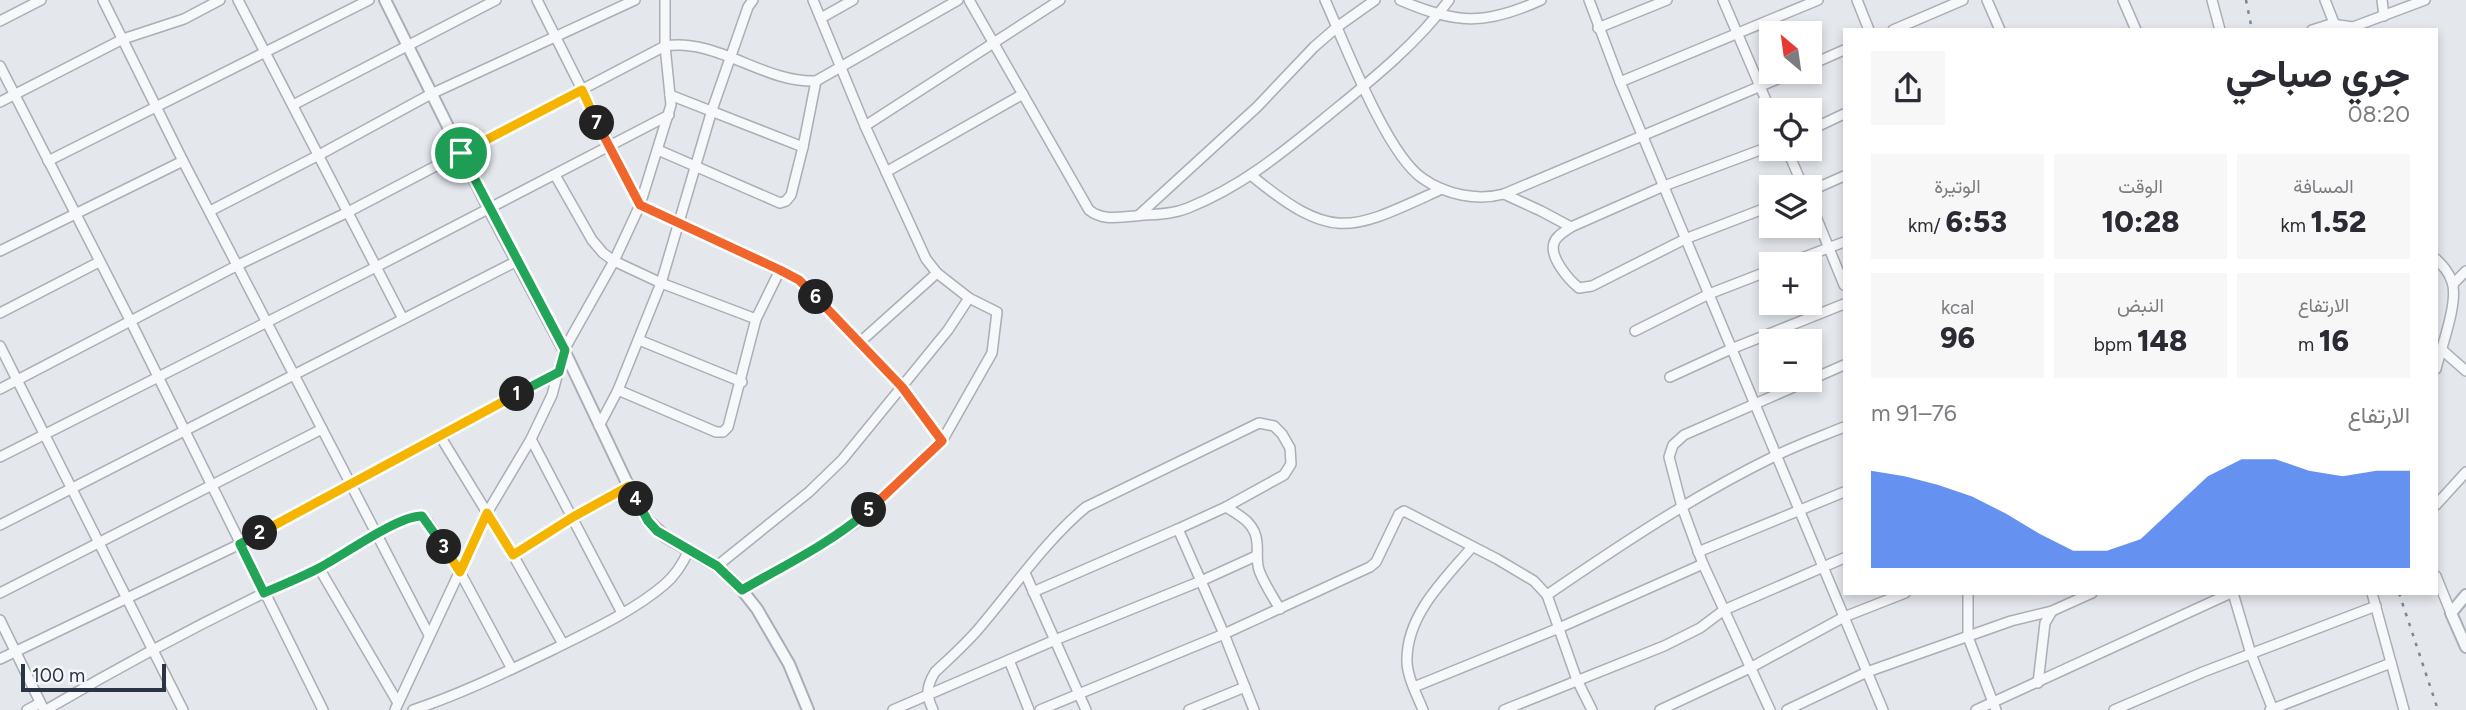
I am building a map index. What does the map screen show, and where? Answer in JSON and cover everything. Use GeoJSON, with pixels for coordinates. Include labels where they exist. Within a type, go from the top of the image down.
{"type":"FeatureCollection","features":[{"type":"Feature","properties":{"kind":"street"},"geometry":{"type":"LineString","coordinates":[[0,21],[41,0]]}},
{"type":"Feature","properties":{"kind":"street"},"geometry":{"type":"LineString","coordinates":[[103,0],[183,161],[429,635]]}},
{"type":"Feature","properties":{"kind":"street"},"geometry":{"type":"LineString","coordinates":[[0,102],[123,39],[184,19],[220,0]]}},
{"type":"Feature","properties":{"kind":"street"},"geometry":{"type":"LineString","coordinates":[[238,0],[402,319]]}},
{"type":"Feature","properties":{"kind":"street"},"geometry":{"type":"LineString","coordinates":[[48,160],[369,0]]}},
{"type":"Feature","properties":{"kind":"street"},"geometry":{"type":"LineString","coordinates":[[385,0],[488,207],[565,350],[599,426],[648,521],[657,531],[717,566],[742,590],[757,609],[789,664],[808,710]]}},
{"type":"Feature","properties":{"kind":"street"},"geometry":{"type":"LineString","coordinates":[[293,104],[496,0]]}},
{"type":"Feature","properties":{"kind":"street"},"geometry":{"type":"LineString","coordinates":[[537,0],[640,205],[780,270],[806,286],[902,387],[942,441]]}},
{"type":"Feature","properties":{"kind":"street"},"geometry":{"type":"LineString","coordinates":[[209,211],[319,156],[431,94],[635,0]]}},
{"type":"Feature","properties":{"kind":"street"},"geometry":{"type":"LineString","coordinates":[[397,706],[487,513],[531,439],[552,395],[565,350],[614,261],[640,205],[669,115],[664,0]]}},
{"type":"Feature","properties":{"kind":"street"},"geometry":{"type":"LineString","coordinates":[[599,426],[618,390],[661,283],[712,110],[748,7],[753,0]]}},
{"type":"Feature","properties":{"kind":"street"},"geometry":{"type":"LineString","coordinates":[[742,590],[854,524],[942,441],[992,353],[997,312],[970,298],[937,273],[926,259],[865,126],[813,0]]}},
{"type":"Feature","properties":{"kind":"street"},"geometry":{"type":"LineString","coordinates":[[821,18],[853,0]]}},
{"type":"Feature","properties":{"kind":"street"},"geometry":{"type":"LineString","coordinates":[[0,389],[237,264],[348,212],[665,46],[691,46],[794,80],[816,81],[958,0]]}},
{"type":"Feature","properties":{"kind":"street"},"geometry":{"type":"LineString","coordinates":[[969,0],[1089,210],[1099,217],[1168,213],[1185,209],[1252,176],[1364,86],[1437,16],[1449,0]]}},
{"type":"Feature","properties":{"kind":"street"},"geometry":{"type":"LineString","coordinates":[[1041,0],[1047,9]]}},
{"type":"Feature","properties":{"kind":"street"},"geometry":{"type":"LineString","coordinates":[[865,126],[1060,0]]}},
{"type":"Feature","properties":{"kind":"street"},"geometry":{"type":"LineString","coordinates":[[1325,0],[1388,135],[1404,160],[1422,178],[1442,189],[1469,197],[1488,198],[1504,194],[1765,84]]}},
{"type":"Feature","properties":{"kind":"street"},"geometry":{"type":"LineString","coordinates":[[1139,215],[1258,107],[1337,26],[1375,0]]}},
{"type":"Feature","properties":{"kind":"street"},"geometry":{"type":"LineString","coordinates":[[1399,0],[1437,16],[1479,20],[1499,17],[1541,0]]}},
{"type":"Feature","properties":{"kind":"street"},"geometry":{"type":"LineString","coordinates":[[1589,0],[1642,136],[1882,710]]}},
{"type":"Feature","properties":{"kind":"street"},"geometry":{"type":"LineString","coordinates":[[1598,28],[1667,0]]}},
{"type":"Feature","properties":{"kind":"street"},"geometry":{"type":"LineString","coordinates":[[1723,0],[1765,98]]}},
{"type":"Feature","properties":{"kind":"street"},"geometry":{"type":"LineString","coordinates":[[1620,82],[1818,0]]}},
{"type":"Feature","properties":{"kind":"street"},"geometry":{"type":"LineString","coordinates":[[1857,0],[1868,28]]}},
{"type":"Feature","properties":{"kind":"street"},"geometry":{"type":"LineString","coordinates":[[1898,28],[1963,0]]}},
{"type":"Feature","properties":{"kind":"street"},"geometry":{"type":"LineString","coordinates":[[1987,0],[1999,28]]}},
{"type":"Feature","properties":{"kind":"street"},"geometry":{"type":"LineString","coordinates":[[2123,0],[2135,28]]}},
{"type":"Feature","properties":{"kind":"street"},"geometry":{"type":"LineString","coordinates":[[2212,0],[2219,28]]}},
{"type":"Feature","properties":{"kind":"street"},"geometry":{"type":"LineString","coordinates":[[2325,0],[2336,27],[2353,27],[2425,0]]}},
{"type":"Feature","properties":{"kind":"street"},"geometry":{"type":"LineString","coordinates":[[2382,0],[2384,16]]}},
{"type":"Feature","properties":{"kind":"street"},"geometry":{"type":"LineString","coordinates":[[1822,60],[1843,50]]}},
{"type":"Feature","properties":{"kind":"street"},"geometry":{"type":"LineString","coordinates":[[0,66],[130,320],[323,710]]}},
{"type":"Feature","properties":{"kind":"street"},"geometry":{"type":"LineString","coordinates":[[658,150],[780,203],[786,201],[791,195],[803,147],[816,81]]}},
{"type":"Feature","properties":{"kind":"street"},"geometry":{"type":"LineString","coordinates":[[886,172],[1023,94]]}},
{"type":"Feature","properties":{"kind":"street"},"geometry":{"type":"LineString","coordinates":[[670,95],[803,147]]}},
{"type":"Feature","properties":{"kind":"street"},"geometry":{"type":"LineString","coordinates":[[1822,124],[1843,114]]}},
{"type":"Feature","properties":{"kind":"street"},"geometry":{"type":"LineString","coordinates":[[0,457],[669,115]]}},
{"type":"Feature","properties":{"kind":"street"},"geometry":{"type":"LineString","coordinates":[[1759,150],[1664,186],[1571,228],[1558,236],[1553,245],[1553,253],[1571,282],[1579,288],[1592,286],[1685,239],[1759,211]]}},
{"type":"Feature","properties":{"kind":"street"},"geometry":{"type":"LineString","coordinates":[[0,251],[183,161]]}},
{"type":"Feature","properties":{"kind":"street"},"geometry":{"type":"LineString","coordinates":[[555,175],[592,240],[614,261],[661,283],[756,319]]}},
{"type":"Feature","properties":{"kind":"street"},"geometry":{"type":"LineString","coordinates":[[1252,176],[1281,200],[1309,216],[1339,224],[1354,224],[1384,215],[1442,189]]}},
{"type":"Feature","properties":{"kind":"street"},"geometry":{"type":"LineString","coordinates":[[1822,186],[1843,176]]}},
{"type":"Feature","properties":{"kind":"street"},"geometry":{"type":"LineString","coordinates":[[1504,194],[1571,228]]}},
{"type":"Feature","properties":{"kind":"street"},"geometry":{"type":"LineString","coordinates":[[1822,231],[1843,283]]}},
{"type":"Feature","properties":{"kind":"street"},"geometry":{"type":"LineString","coordinates":[[1818,252],[1843,242]]}},
{"type":"Feature","properties":{"kind":"street"},"geometry":{"type":"LineString","coordinates":[[0,525],[517,261]]}},
{"type":"Feature","properties":{"kind":"street"},"geometry":{"type":"LineString","coordinates":[[2438,261],[2454,284],[2452,304],[2438,361]]}},
{"type":"Feature","properties":{"kind":"street"},"geometry":{"type":"LineString","coordinates":[[0,313],[99,262]]}},
{"type":"Feature","properties":{"kind":"street"},"geometry":{"type":"LineString","coordinates":[[618,390],[716,432],[723,432],[728,427],[742,382],[756,319],[780,270]]}},
{"type":"Feature","properties":{"kind":"street"},"geometry":{"type":"LineString","coordinates":[[2454,284],[2466,271]]}},
{"type":"Feature","properties":{"kind":"street"},"geometry":{"type":"LineString","coordinates":[[859,343],[937,273]]}},
{"type":"Feature","properties":{"kind":"street"},"geometry":{"type":"LineString","coordinates":[[1636,331],[1709,294],[1759,275]]}},
{"type":"Feature","properties":{"kind":"street"},"geometry":{"type":"LineString","coordinates":[[717,566],[809,492],[842,460],[948,330],[970,298]]}},
{"type":"Feature","properties":{"kind":"street"},"geometry":{"type":"LineString","coordinates":[[1670,377],[1843,303]]}},
{"type":"Feature","properties":{"kind":"street"},"geometry":{"type":"LineString","coordinates":[[639,340],[742,382]]}},
{"type":"Feature","properties":{"kind":"street"},"geometry":{"type":"LineString","coordinates":[[0,346],[183,710]]}},
{"type":"Feature","properties":{"kind":"street"},"geometry":{"type":"LineString","coordinates":[[2441,349],[2466,371]]}},
{"type":"Feature","properties":{"kind":"street"},"geometry":{"type":"LineString","coordinates":[[1770,710],[1698,552],[1682,507],[1669,457],[1673,445],[1684,435],[1843,365]]}},
{"type":"Feature","properties":{"kind":"street"},"geometry":{"type":"LineString","coordinates":[[0,659],[240,544],[559,372]]}},
{"type":"Feature","properties":{"kind":"street"},"geometry":{"type":"LineString","coordinates":[[933,710],[926,695],[935,672],[979,629],[1075,516],[1097,500],[1259,423],[1274,426],[1282,434],[1290,448],[1291,464],[1284,475],[1178,530],[1033,592]]}},
{"type":"Feature","properties":{"kind":"street"},"geometry":{"type":"LineString","coordinates":[[1547,595],[1603,555],[1682,507],[1776,455],[1843,427]]}},
{"type":"Feature","properties":{"kind":"street"},"geometry":{"type":"LineString","coordinates":[[0,593],[322,429]]}},
{"type":"Feature","properties":{"kind":"street"},"geometry":{"type":"LineString","coordinates":[[440,436],[513,555],[563,644]]}},
{"type":"Feature","properties":{"kind":"street"},"geometry":{"type":"LineString","coordinates":[[531,439],[622,613]]}},
{"type":"Feature","properties":{"kind":"street"},"geometry":{"type":"LineString","coordinates":[[2438,503],[2466,472]]}},
{"type":"Feature","properties":{"kind":"street"},"geometry":{"type":"LineString","coordinates":[[513,555],[629,486]]}},
{"type":"Feature","properties":{"kind":"street"},"geometry":{"type":"LineString","coordinates":[[1698,552],[1843,492]]}},
{"type":"Feature","properties":{"kind":"street"},"geometry":{"type":"LineString","coordinates":[[1226,507],[1245,519],[1253,528],[1259,570],[1280,609]]}},
{"type":"Feature","properties":{"kind":"street"},"geometry":{"type":"LineString","coordinates":[[1040,710],[1224,634],[1370,567],[1376,562],[1399,514],[1404,511],[1534,581],[1547,595],[1577,680],[1592,710]]}},
{"type":"Feature","properties":{"kind":"street"},"geometry":{"type":"LineString","coordinates":[[27,710],[43,708],[264,593],[319,568],[414,516],[422,516],[460,572],[512,669]]}},
{"type":"Feature","properties":{"kind":"street"},"geometry":{"type":"LineString","coordinates":[[1178,530],[1254,710]]}},
{"type":"Feature","properties":{"kind":"street"},"geometry":{"type":"LineString","coordinates":[[1423,710],[1406,660],[1409,642],[1418,616],[1431,595],[1472,547]]}},
{"type":"Feature","properties":{"kind":"street"},"geometry":{"type":"LineString","coordinates":[[413,710],[446,699],[512,669],[622,613],[665,584],[680,568],[690,550]]}},
{"type":"Feature","properties":{"kind":"street"},"geometry":{"type":"LineString","coordinates":[[893,710],[1256,556]]}},
{"type":"Feature","properties":{"kind":"street"},"geometry":{"type":"LineString","coordinates":[[1504,710],[1664,646],[1700,628],[1724,610],[1843,558]]}},
{"type":"Feature","properties":{"kind":"street"},"geometry":{"type":"LineString","coordinates":[[1414,687],[1559,628],[1703,564]]}},
{"type":"Feature","properties":{"kind":"street"},"geometry":{"type":"LineString","coordinates":[[319,568],[397,706]]}},
{"type":"Feature","properties":{"kind":"street"},"geometry":{"type":"LineString","coordinates":[[1025,573],[1086,710]]}},
{"type":"Feature","properties":{"kind":"street"},"geometry":{"type":"LineString","coordinates":[[2438,581],[2466,647]]}},
{"type":"Feature","properties":{"kind":"street"},"geometry":{"type":"LineString","coordinates":[[1660,710],[1750,668],[1844,617],[1900,595]]}},
{"type":"Feature","properties":{"kind":"street"},"geometry":{"type":"LineString","coordinates":[[1968,595],[1968,638],[1995,706]]}},
{"type":"Feature","properties":{"kind":"street"},"geometry":{"type":"LineString","coordinates":[[1787,710],[1867,672],[2011,621],[2052,611],[2088,595]]}},
{"type":"Feature","properties":{"kind":"street"},"geometry":{"type":"LineString","coordinates":[[1976,710],[1995,706],[2038,683],[2228,595]]}},
{"type":"Feature","properties":{"kind":"street"},"geometry":{"type":"LineString","coordinates":[[2233,595],[2272,710],[2392,663]]}},
{"type":"Feature","properties":{"kind":"street"},"geometry":{"type":"LineString","coordinates":[[2373,595],[2404,710]]}},
{"type":"Feature","properties":{"kind":"street"},"geometry":{"type":"LineString","coordinates":[[2451,613],[2466,595]]}},
{"type":"Feature","properties":{"kind":"street"},"geometry":{"type":"LineString","coordinates":[[2114,710],[2376,606]]}},
{"type":"Feature","properties":{"kind":"street"},"geometry":{"type":"LineString","coordinates":[[2038,683],[2045,623],[2052,611]]}},
{"type":"Feature","properties":{"kind":"street"},"geometry":{"type":"LineString","coordinates":[[0,621],[43,708]]}},
{"type":"Feature","properties":{"kind":"street"},"geometry":{"type":"LineString","coordinates":[[1009,660],[1029,710]]}},
{"type":"Feature","properties":{"kind":"street"},"geometry":{"type":"LineString","coordinates":[[1189,710],[1245,687]]}},
{"type":"Feature","properties":{"kind":"railway"},"geometry":{"type":"LineString","coordinates":[[2246,0],[2252,28]]}},
{"type":"Feature","properties":{"kind":"railway"},"geometry":{"type":"LineString","coordinates":[[2400,595],[2438,710]]}},
{"type":"Feature","properties":{"kind":"route"},"geometry":{"type":"LineString","coordinates":[[582,90],[640,205],[799,280],[902,387],[942,441],[854,524],[742,590],[717,566],[657,531],[648,521],[629,486],[513,555],[487,513],[460,572],[428,522],[422,516],[414,516],[319,568],[264,593],[240,544],[559,372],[565,350],[461,153],[582,90]]}}]}
